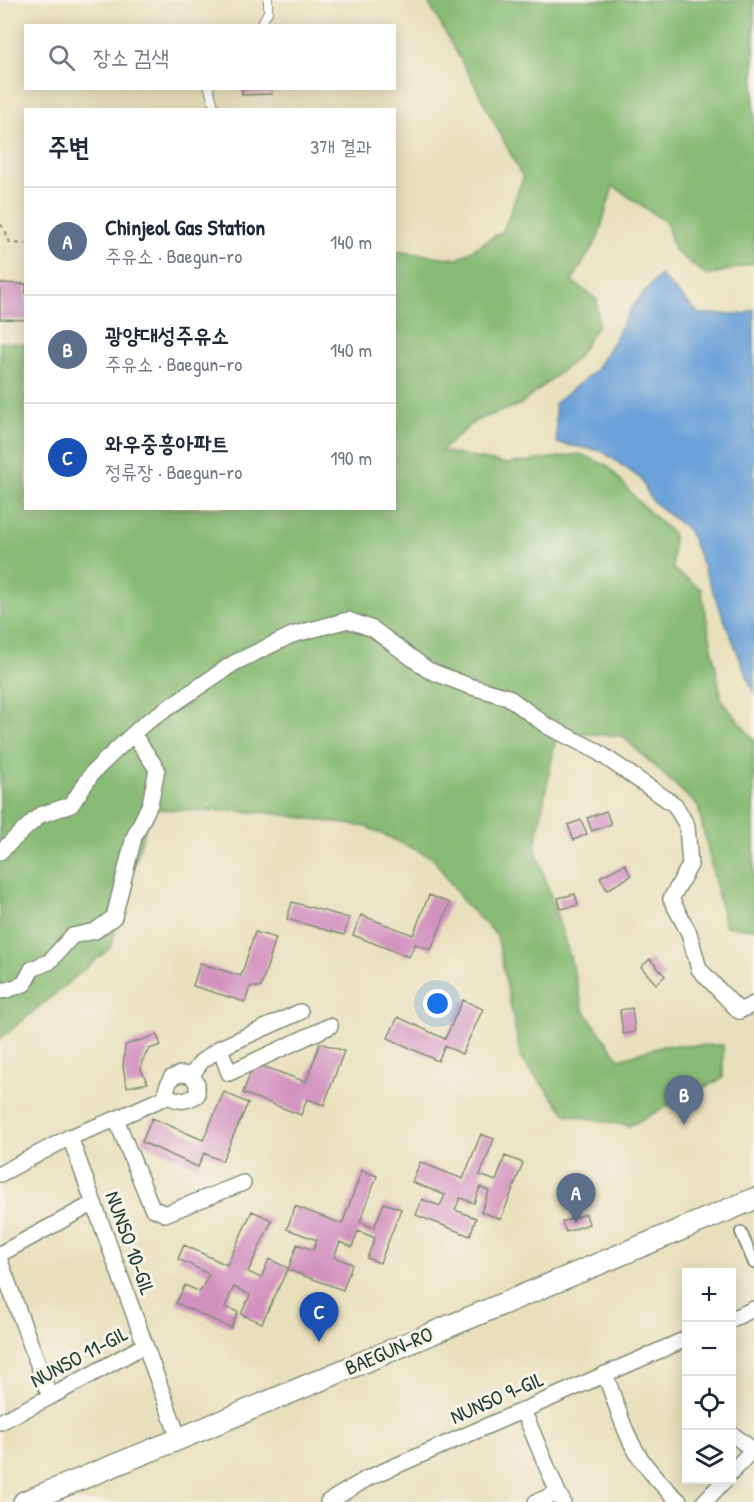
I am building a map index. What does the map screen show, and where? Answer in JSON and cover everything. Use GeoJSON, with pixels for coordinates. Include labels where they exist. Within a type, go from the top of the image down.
{"type":"FeatureCollection","features":[{"type":"Feature","properties":{"kind":"main road","name":"BAEGUN-RO"},"geometry":{"type":"LineString","coordinates":[[24,1502],[754,1199]]}},
{"type":"Feature","properties":{"kind":"street"},"geometry":{"type":"LineString","coordinates":[[0,852],[40,815],[71,805],[93,772],[144,724],[234,663],[292,635],[348,620],[373,629],[428,670],[469,686],[508,697],[547,726],[595,750],[675,805],[687,826],[690,865],[671,899],[689,933],[699,969],[739,1011],[754,1004]]}},
{"type":"Feature","properties":{"kind":"street"},"geometry":{"type":"LineString","coordinates":[[0,991],[24,984],[32,969],[49,962],[72,936],[95,931],[114,917],[134,837],[150,804],[157,769],[133,734]]}},
{"type":"Feature","properties":{"kind":"street"},"geometry":{"type":"LineString","coordinates":[[0,1174],[70,1137],[168,1096],[177,1101],[188,1101],[197,1095],[197,1084],[192,1075],[201,1062],[220,1048],[300,1012]]}},
{"type":"Feature","properties":{"kind":"street"},"geometry":{"type":"LineString","coordinates":[[220,1048],[229,1073],[330,1026]]}},
{"type":"Feature","properties":{"kind":"street"},"geometry":{"type":"LineString","coordinates":[[116,1119],[152,1208],[165,1214],[243,1184]]}},
{"type":"Feature","properties":{"kind":"street","name":"NUNSO 10-GIL"},"geometry":{"type":"LineString","coordinates":[[70,1137],[179,1439]]}},
{"type":"Feature","properties":{"kind":"street"},"geometry":{"type":"LineString","coordinates":[[0,1254],[93,1203]]}},
{"type":"Feature","properties":{"kind":"street"},"geometry":{"type":"LineString","coordinates":[[741,1232],[754,1263]]}},
{"type":"Feature","properties":{"kind":"street"},"geometry":{"type":"LineString","coordinates":[[0,1261],[50,1397]]}},
{"type":"Feature","properties":{"kind":"street"},"geometry":{"type":"LineString","coordinates":[[736,1317],[754,1309]]}},
{"type":"Feature","properties":{"kind":"street","name":"NUNSO 9-GIL"},"geometry":{"type":"LineString","coordinates":[[328,1502],[368,1478],[682,1340]]}},
{"type":"Feature","properties":{"kind":"street","name":"NUNSO 11-GIL"},"geometry":{"type":"LineString","coordinates":[[0,1422],[145,1345]]}},
{"type":"Feature","properties":{"kind":"street"},"geometry":{"type":"LineString","coordinates":[[605,1374],[632,1444],[652,1474],[680,1502]]}},
{"type":"Feature","properties":{"kind":"street"},"geometry":{"type":"LineString","coordinates":[[523,1410],[560,1498],[536,1502]]}},
{"type":"Feature","properties":{"kind":"street"},"geometry":{"type":"LineString","coordinates":[[736,1437],[753,1449],[736,1468]]}},
{"type":"Feature","properties":{"kind":"street"},"geometry":{"type":"LineString","coordinates":[[704,1502],[720,1484]]}},
{"type":"Feature","properties":{"kind":"lane"},"geometry":{"type":"LineString","coordinates":[[261,24],[268,12],[268,0]]}},
{"type":"Feature","properties":{"kind":"lane"},"geometry":{"type":"LineString","coordinates":[[210,90],[214,108]]}},
{"type":"Feature","properties":{"kind":"path"},"geometry":{"type":"LineString","coordinates":[[0,224],[10,243],[24,244]]}},
{"type":"Feature","properties":{"kind":"green space"},"geometry":{"type":"Polygon","coordinates":[[[427,0],[754,0],[754,263],[707,276],[674,250],[667,223],[613,186],[598,238],[572,281],[597,300],[598,325],[576,359],[521,404],[475,421],[441,451],[507,464],[581,454],[608,466],[639,502],[673,534],[673,569],[701,589],[722,701],[754,740],[754,929],[725,926],[698,806],[622,736],[557,732],[535,847],[570,957],[583,1009],[619,1059],[663,1046],[723,1045],[723,1078],[629,1126],[566,1114],[521,1059],[497,935],[465,904],[433,858],[367,827],[263,812],[151,809],[110,948],[0,1039],[0,342],[24,344],[24,510],[396,510],[396,251],[458,259],[503,231],[523,178],[427,0]]]}},
{"type":"Feature","properties":{"kind":"water"},"geometry":{"type":"Polygon","coordinates":[[[660,275],[699,314],[744,314],[754,309],[754,694],[689,531],[652,501],[641,479],[602,451],[557,443],[555,403],[596,370],[632,307],[660,275]]]}},
{"type":"Feature","properties":{"kind":"building"},"geometry":{"type":"Polygon","coordinates":[[[242,90],[271,90],[272,94],[242,95],[242,90]]]}},
{"type":"Feature","properties":{"kind":"building"},"geometry":{"type":"Polygon","coordinates":[[[0,283],[24,284],[24,320],[0,319],[0,283]]]}},
{"type":"Feature","properties":{"kind":"building"},"geometry":{"type":"Polygon","coordinates":[[[606,811],[611,824],[592,831],[587,818],[606,811]]]}},
{"type":"Feature","properties":{"kind":"building"},"geometry":{"type":"Polygon","coordinates":[[[581,820],[587,834],[574,840],[568,825],[581,820]]]}},
{"type":"Feature","properties":{"kind":"building"},"geometry":{"type":"Polygon","coordinates":[[[625,864],[631,876],[607,890],[600,877],[625,864]]]}},
{"type":"Feature","properties":{"kind":"building"},"geometry":{"type":"Polygon","coordinates":[[[575,894],[578,905],[561,909],[558,898],[575,894]]]}},
{"type":"Feature","properties":{"kind":"building"},"geometry":{"type":"Polygon","coordinates":[[[429,895],[450,903],[431,950],[415,944],[409,957],[353,935],[361,915],[413,935],[429,895]]]}},
{"type":"Feature","properties":{"kind":"building"},"geometry":{"type":"Polygon","coordinates":[[[292,902],[349,918],[344,935],[287,919],[292,902]]]}},
{"type":"Feature","properties":{"kind":"building"},"geometry":{"type":"Polygon","coordinates":[[[255,932],[276,938],[261,987],[250,987],[245,1002],[193,986],[200,963],[241,976],[255,932]]]}},
{"type":"Feature","properties":{"kind":"building"},"geometry":{"type":"Polygon","coordinates":[[[650,959],[665,976],[656,984],[641,967],[650,959]]]}},
{"type":"Feature","properties":{"kind":"building"},"geometry":{"type":"Polygon","coordinates":[[[463,1000],[483,1009],[462,1054],[445,1046],[438,1061],[388,1038],[398,1017],[445,1039],[463,1000]]]}},
{"type":"Feature","properties":{"kind":"building"},"geometry":{"type":"Polygon","coordinates":[[[632,1008],[635,1032],[623,1034],[620,1010],[632,1008]]]}},
{"type":"Feature","properties":{"kind":"building"},"geometry":{"type":"Polygon","coordinates":[[[157,1035],[161,1045],[149,1049],[142,1061],[141,1070],[148,1083],[127,1087],[123,1068],[125,1045],[157,1035]]]}},
{"type":"Feature","properties":{"kind":"building"},"geometry":{"type":"Polygon","coordinates":[[[320,1043],[344,1051],[324,1105],[307,1099],[301,1115],[243,1093],[254,1063],[306,1082],[320,1043]]]}},
{"type":"Feature","properties":{"kind":"building"},"geometry":{"type":"Polygon","coordinates":[[[224,1092],[248,1103],[222,1161],[204,1153],[198,1167],[142,1142],[152,1118],[203,1140],[224,1092]]]}},
{"type":"Feature","properties":{"kind":"building"},"geometry":{"type":"Polygon","coordinates":[[[481,1134],[494,1139],[480,1175],[496,1181],[505,1156],[523,1163],[501,1219],[481,1212],[489,1191],[480,1187],[474,1203],[460,1198],[455,1210],[476,1218],[470,1236],[416,1215],[422,1199],[440,1206],[445,1195],[412,1182],[420,1162],[463,1179],[481,1134]]]}},
{"type":"Feature","properties":{"kind":"building"},"geometry":{"type":"Polygon","coordinates":[[[362,1170],[377,1176],[360,1222],[374,1228],[384,1203],[401,1209],[380,1263],[367,1258],[375,1238],[358,1231],[352,1247],[340,1242],[334,1257],[352,1264],[343,1290],[288,1270],[297,1244],[313,1250],[317,1240],[287,1229],[295,1206],[342,1224],[362,1170]]]}},
{"type":"Feature","properties":{"kind":"building"},"geometry":{"type":"Polygon","coordinates":[[[252,1211],[272,1220],[248,1272],[261,1278],[269,1259],[288,1268],[262,1323],[241,1314],[250,1295],[234,1287],[225,1307],[238,1312],[231,1328],[176,1303],[185,1285],[200,1292],[209,1274],[178,1259],[184,1245],[227,1265],[252,1211]]]}},
{"type":"Feature","properties":{"kind":"building"},"geometry":{"type":"Polygon","coordinates":[[[586,1214],[589,1224],[566,1232],[562,1222],[586,1214]]]}},
{"type":"Feature","properties":{"kind":"place","name":"광양대성주유소"},"geometry":{"type":"Point","coordinates":[684,1125]}},
{"type":"Feature","properties":{"kind":"place","name":"Chinjeol Gas Station"},"geometry":{"type":"Point","coordinates":[576,1223]}},
{"type":"Feature","properties":{"kind":"place","name":"와우중흥아파트"},"geometry":{"type":"Point","coordinates":[319,1342]}}]}
